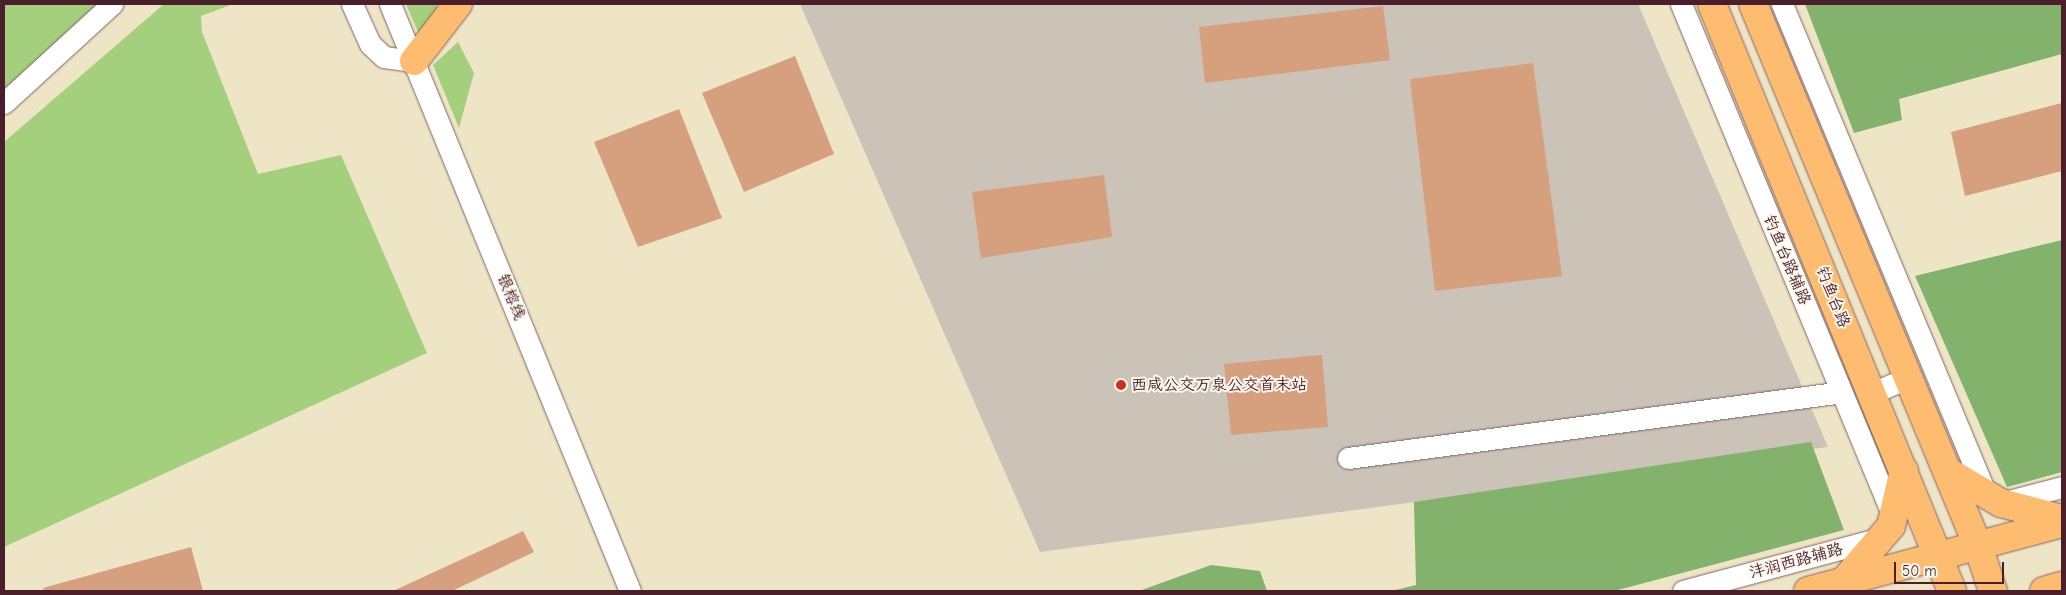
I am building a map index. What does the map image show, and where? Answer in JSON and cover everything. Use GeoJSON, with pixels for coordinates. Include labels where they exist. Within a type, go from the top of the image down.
{"type":"FeatureCollection","features":[{"type":"Feature","properties":{"kind":"main road","name":"钓鱼台路"},"geometry":{"type":"LineString","coordinates":[[1712,4],[1940,556],[1952,591]]}},
{"type":"Feature","properties":{"kind":"main road"},"geometry":{"type":"LineString","coordinates":[[1753,4],[1978,546],[1992,591]]}},
{"type":"Feature","properties":{"kind":"main road"},"geometry":{"type":"LineString","coordinates":[[414,61],[456,6]]}},
{"type":"Feature","properties":{"kind":"main road"},"geometry":{"type":"LineString","coordinates":[[1844,582],[1887,527],[1904,470]]}},
{"type":"Feature","properties":{"kind":"main road"},"geometry":{"type":"LineString","coordinates":[[1947,471],[1994,499],[2062,519]]}},
{"type":"Feature","properties":{"kind":"main road"},"geometry":{"type":"LineString","coordinates":[[1808,591],[2062,523]]}},
{"type":"Feature","properties":{"kind":"main road"},"geometry":{"type":"LineString","coordinates":[[2044,591],[2062,586]]}},
{"type":"Feature","properties":{"kind":"street"},"geometry":{"type":"LineString","coordinates":[[4,103],[112,4]]}},
{"type":"Feature","properties":{"kind":"street"},"geometry":{"type":"LineString","coordinates":[[352,4],[370,44],[384,57],[414,61]]}},
{"type":"Feature","properties":{"kind":"street","name":"银榕线"},"geometry":{"type":"LineString","coordinates":[[390,4],[630,591]]}},
{"type":"Feature","properties":{"kind":"street","name":"钓鱼台路辅路"},"geometry":{"type":"LineString","coordinates":[[1681,4],[1842,392],[1887,527]]}},
{"type":"Feature","properties":{"kind":"street"},"geometry":{"type":"LineString","coordinates":[[1767,4],[1793,29]]}},
{"type":"Feature","properties":{"kind":"street"},"geometry":{"type":"LineString","coordinates":[[1782,4],[1893,271],[1994,499],[2062,487]]}},
{"type":"Feature","properties":{"kind":"street"},"geometry":{"type":"LineString","coordinates":[[1782,247],[1833,298]]}},
{"type":"Feature","properties":{"kind":"street"},"geometry":{"type":"LineString","coordinates":[[1893,271],[1893,343]]}},
{"type":"Feature","properties":{"kind":"street"},"geometry":{"type":"LineString","coordinates":[[1872,393],[1908,378]]}},
{"type":"Feature","properties":{"kind":"street"},"geometry":{"type":"LineString","coordinates":[[1348,458],[1842,392]]}},
{"type":"Feature","properties":{"kind":"street","name":"沣润西路辅路"},"geometry":{"type":"LineString","coordinates":[[1683,591],[1887,527]]}},
{"type":"Feature","properties":{"kind":"shaded area"},"geometry":{"type":"Polygon","coordinates":[[[800,4],[1638,4],[1828,447],[1040,552],[800,4]]]}},
{"type":"Feature","properties":{"kind":"green space"},"geometry":{"type":"Polygon","coordinates":[[[4,4],[112,4],[4,102],[4,4]]]}},
{"type":"Feature","properties":{"kind":"green space"},"geometry":{"type":"Polygon","coordinates":[[[164,4],[233,4],[201,16],[202,32],[258,174],[341,155],[427,353],[4,547],[4,142],[164,4]]]}},
{"type":"Feature","properties":{"kind":"green space"},"geometry":{"type":"Polygon","coordinates":[[[406,4],[436,4],[445,24],[424,46],[406,4]]]}},
{"type":"Feature","properties":{"kind":"green space"},"geometry":{"type":"Polygon","coordinates":[[[1805,4],[2062,4],[2062,54],[1899,99],[1902,120],[1854,133],[1805,4]]]}},
{"type":"Feature","properties":{"kind":"green space"},"geometry":{"type":"Polygon","coordinates":[[[458,42],[474,73],[459,128],[433,65],[458,42]]]}},
{"type":"Feature","properties":{"kind":"green space"},"geometry":{"type":"Polygon","coordinates":[[[2062,240],[2062,472],[2007,487],[1915,276],[2062,240]]]}},
{"type":"Feature","properties":{"kind":"green space"},"geometry":{"type":"Polygon","coordinates":[[[1811,442],[1844,530],[1614,591],[1391,591],[1416,585],[1414,502],[1811,442]]]}},
{"type":"Feature","properties":{"kind":"green space"},"geometry":{"type":"Polygon","coordinates":[[[1211,565],[1260,571],[1267,591],[1139,591],[1211,565]]]}},
{"type":"Feature","properties":{"kind":"building"},"geometry":{"type":"Polygon","coordinates":[[[1383,6],[1390,60],[1205,83],[1199,27],[1383,6]]]}},
{"type":"Feature","properties":{"kind":"building"},"geometry":{"type":"Polygon","coordinates":[[[795,56],[834,154],[744,192],[702,93],[795,56]]]}},
{"type":"Feature","properties":{"kind":"building"},"geometry":{"type":"Polygon","coordinates":[[[1533,63],[1562,276],[1435,291],[1410,79],[1533,63]]]}},
{"type":"Feature","properties":{"kind":"building"},"geometry":{"type":"Polygon","coordinates":[[[2062,103],[2062,171],[1965,196],[1951,132],[2062,103]]]}},
{"type":"Feature","properties":{"kind":"building"},"geometry":{"type":"Polygon","coordinates":[[[679,109],[722,218],[638,247],[594,142],[679,109]]]}},
{"type":"Feature","properties":{"kind":"building"},"geometry":{"type":"Polygon","coordinates":[[[1104,175],[1112,237],[981,258],[972,192],[1104,175]]]}},
{"type":"Feature","properties":{"kind":"building"},"geometry":{"type":"Polygon","coordinates":[[[1322,355],[1328,427],[1231,435],[1224,364],[1322,355]]]}},
{"type":"Feature","properties":{"kind":"building"},"geometry":{"type":"Polygon","coordinates":[[[523,531],[534,552],[452,591],[393,591],[523,531]]]}},
{"type":"Feature","properties":{"kind":"building"},"geometry":{"type":"Polygon","coordinates":[[[191,547],[203,591],[44,591],[43,588],[191,547]]]}},
{"type":"Feature","properties":{"kind":"place","name":"西咸公交万泉公交首末站"},"geometry":{"type":"Point","coordinates":[1121,385]}}]}
